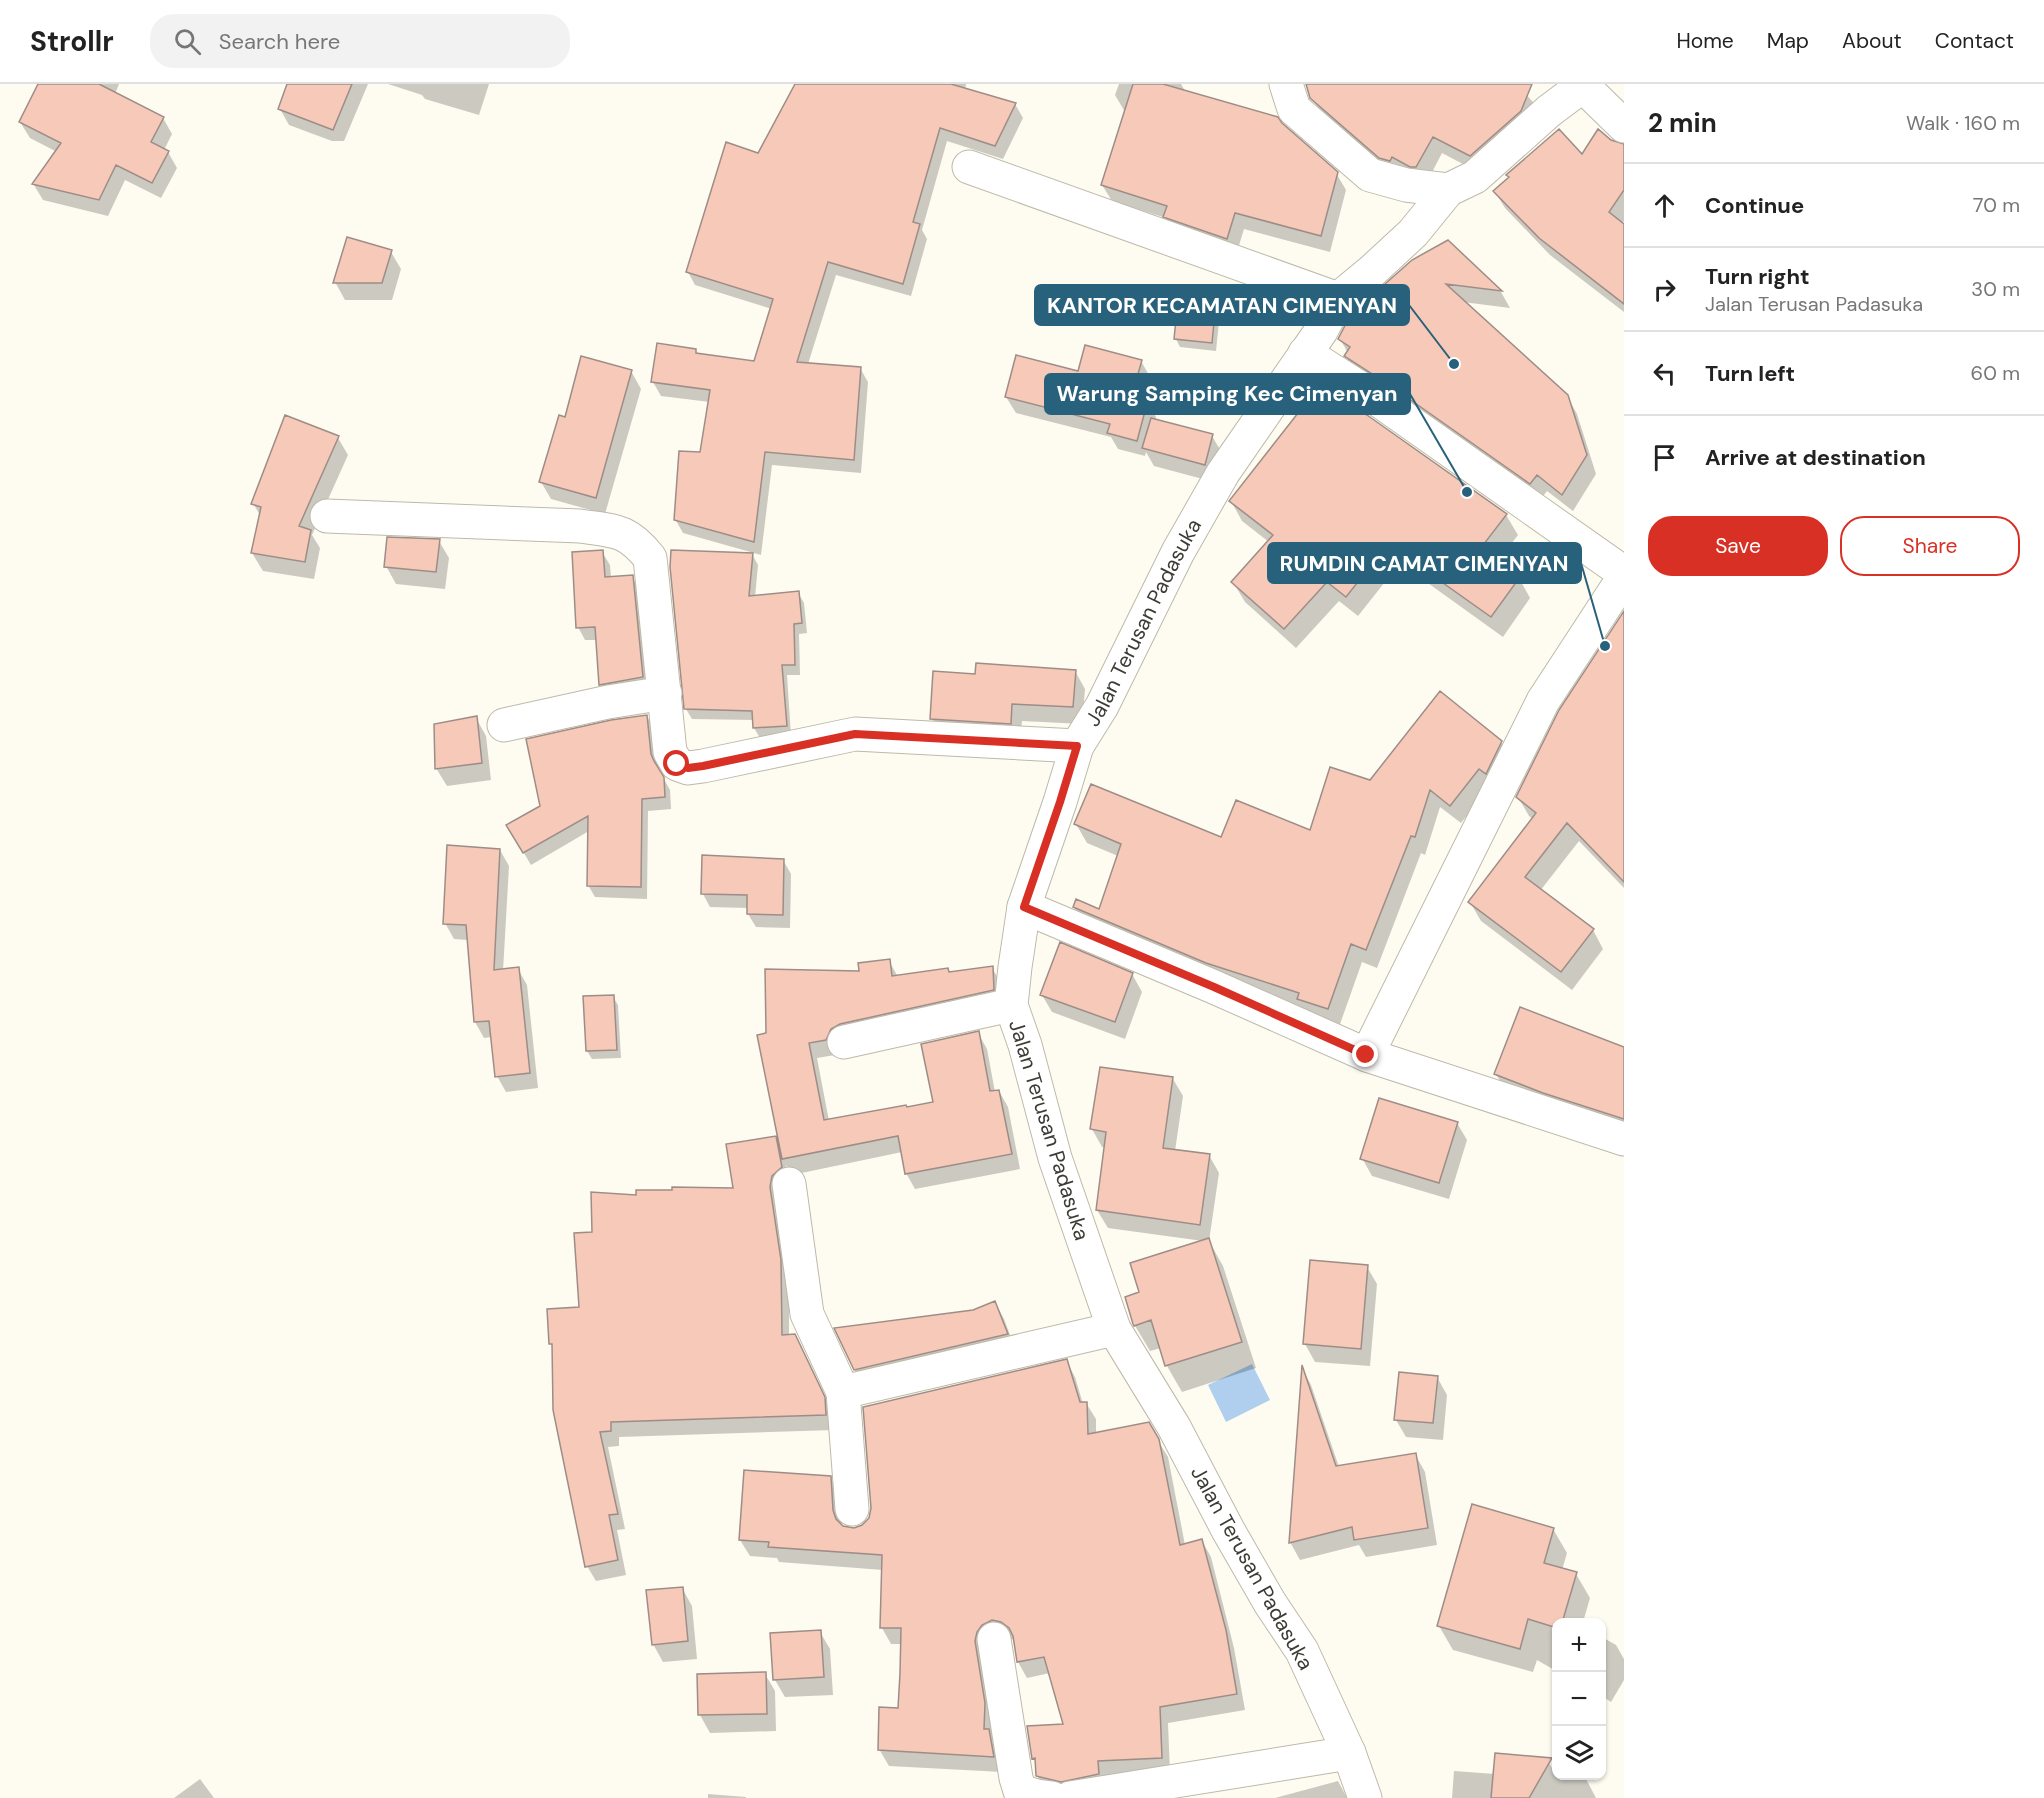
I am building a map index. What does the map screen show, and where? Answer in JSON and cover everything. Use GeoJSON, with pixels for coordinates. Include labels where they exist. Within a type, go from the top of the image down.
{"type":"FeatureCollection","features":[{"type":"Feature","properties":{"kind":"street"},"geometry":{"type":"LineString","coordinates":[[1287,84],[1294,109],[1370,175],[1406,185],[1448,190]]}},
{"type":"Feature","properties":{"kind":"street"},"geometry":{"type":"LineString","coordinates":[[1584,85],[1624,126]]}},
{"type":"Feature","properties":{"kind":"street","name":"Jalan Terusan Padasuka"},"geometry":{"type":"LineString","coordinates":[[1365,1798],[1349,1754],[1302,1651],[1265,1594],[1228,1530],[1174,1427],[1114,1329],[1055,1158],[1025,1045],[1011,1005],[1024,907],[1077,746],[1101,706],[1178,552],[1212,493],[1321,331],[1338,299],[1413,233],[1448,190],[1475,177],[1549,111],[1584,85]]}},
{"type":"Feature","properties":{"kind":"street"},"geometry":{"type":"LineString","coordinates":[[969,167],[1338,299]]}},
{"type":"Feature","properties":{"kind":"street"},"geometry":{"type":"LineString","coordinates":[[1305,353],[1377,399],[1624,575],[1543,701],[1366,1055]]}},
{"type":"Feature","properties":{"kind":"street"},"geometry":{"type":"LineString","coordinates":[[327,516],[580,526],[620,532],[637,542],[651,558],[670,752],[677,764],[688,768],[855,734],[1077,746]]}},
{"type":"Feature","properties":{"kind":"street"},"geometry":{"type":"LineString","coordinates":[[504,725],[608,702],[665,693]]}},
{"type":"Feature","properties":{"kind":"street"},"geometry":{"type":"LineString","coordinates":[[1024,907],[1214,987],[1366,1055],[1624,1139]]}},
{"type":"Feature","properties":{"kind":"street"},"geometry":{"type":"LineString","coordinates":[[844,1042],[1011,1005]]}},
{"type":"Feature","properties":{"kind":"street"},"geometry":{"type":"LineString","coordinates":[[789,1184],[807,1314],[843,1392],[852,1509]]}},
{"type":"Feature","properties":{"kind":"street"},"geometry":{"type":"LineString","coordinates":[[843,1392],[1114,1329]]}},
{"type":"Feature","properties":{"kind":"street"},"geometry":{"type":"LineString","coordinates":[[994,1639],[1020,1791],[1052,1798]]}},
{"type":"Feature","properties":{"kind":"street"},"geometry":{"type":"LineString","coordinates":[[1070,1798],[1349,1754]]}},
{"type":"Feature","properties":{"kind":"water"},"geometry":{"type":"Polygon","coordinates":[[[1252,1364],[1270,1400],[1226,1422],[1208,1385],[1252,1364]]]}},
{"type":"Feature","properties":{"kind":"building"},"geometry":{"type":"Polygon","coordinates":[[[38,84],[99,84],[164,117],[151,142],[169,151],[152,183],[116,165],[99,200],[32,184],[61,143],[19,122],[38,84]]]}},
{"type":"Feature","properties":{"kind":"building"},"geometry":{"type":"Polygon","coordinates":[[[287,84],[352,84],[333,130],[278,109],[287,84]]]}},
{"type":"Feature","properties":{"kind":"building"},"geometry":{"type":"Polygon","coordinates":[[[795,84],[951,84],[1016,103],[995,146],[940,128],[913,222],[920,224],[903,284],[828,262],[797,362],[861,367],[854,460],[765,452],[754,542],[674,520],[679,451],[700,452],[710,390],[651,382],[657,343],[696,349],[696,353],[754,361],[773,299],[686,272],[726,142],[758,153],[795,84]]]}},
{"type":"Feature","properties":{"kind":"building"},"geometry":{"type":"Polygon","coordinates":[[[1133,84],[1163,84],[1278,117],[1338,172],[1321,236],[1235,213],[1227,239],[1163,217],[1167,206],[1101,185],[1133,84]]]}},
{"type":"Feature","properties":{"kind":"building"},"geometry":{"type":"Polygon","coordinates":[[[1306,84],[1532,84],[1521,111],[1470,156],[1433,137],[1416,167],[1410,167],[1392,157],[1390,161],[1379,158],[1310,98],[1306,84]]]}},
{"type":"Feature","properties":{"kind":"building"},"geometry":{"type":"Polygon","coordinates":[[[1559,129],[1582,154],[1598,129],[1611,140],[1624,144],[1624,190],[1609,212],[1624,224],[1624,304],[1539,238],[1493,191],[1509,177],[1506,175],[1559,129]]]}},
{"type":"Feature","properties":{"kind":"building"},"geometry":{"type":"Polygon","coordinates":[[[347,237],[392,250],[382,283],[333,283],[347,237]]]}},
{"type":"Feature","properties":{"kind":"building"},"geometry":{"type":"Polygon","coordinates":[[[1448,240],[1502,291],[1446,284],[1568,395],[1587,455],[1562,495],[1537,475],[1530,484],[1388,384],[1344,356],[1350,347],[1338,339],[1351,314],[1386,317],[1388,307],[1367,300],[1412,260],[1448,240]]]}},
{"type":"Feature","properties":{"kind":"building"},"geometry":{"type":"Polygon","coordinates":[[[1178,299],[1216,302],[1212,343],[1174,339],[1178,299]]]}},
{"type":"Feature","properties":{"kind":"building"},"geometry":{"type":"Polygon","coordinates":[[[1085,345],[1142,360],[1132,395],[1148,400],[1137,441],[1107,433],[1110,424],[1005,397],[1016,355],[1078,371],[1085,345]]]}},
{"type":"Feature","properties":{"kind":"building"},"geometry":{"type":"Polygon","coordinates":[[[581,356],[632,370],[596,498],[539,482],[559,415],[565,417],[581,356]]]}},
{"type":"Feature","properties":{"kind":"building"},"geometry":{"type":"Polygon","coordinates":[[[1320,385],[1367,415],[1507,514],[1480,549],[1520,577],[1491,617],[1388,544],[1346,597],[1327,582],[1284,629],[1231,582],[1273,535],[1229,501],[1320,385]]]}},
{"type":"Feature","properties":{"kind":"building"},"geometry":{"type":"Polygon","coordinates":[[[285,415],[339,436],[299,526],[311,530],[305,562],[251,553],[261,507],[251,504],[285,415]]]}},
{"type":"Feature","properties":{"kind":"building"},"geometry":{"type":"Polygon","coordinates":[[[1151,418],[1213,434],[1205,465],[1142,448],[1151,418]]]}},
{"type":"Feature","properties":{"kind":"building"},"geometry":{"type":"Polygon","coordinates":[[[387,537],[440,539],[436,572],[384,567],[387,537]]]}},
{"type":"Feature","properties":{"kind":"building"},"geometry":{"type":"Polygon","coordinates":[[[603,550],[605,577],[633,575],[643,677],[599,685],[595,627],[576,628],[572,552],[603,550]]]}},
{"type":"Feature","properties":{"kind":"building"},"geometry":{"type":"Polygon","coordinates":[[[671,550],[753,553],[749,596],[799,591],[802,623],[794,624],[795,665],[782,665],[787,726],[753,728],[752,711],[684,709],[670,567],[671,550]]]}},
{"type":"Feature","properties":{"kind":"building"},"geometry":{"type":"Polygon","coordinates":[[[1624,611],[1624,882],[1567,823],[1525,877],[1594,929],[1561,972],[1468,902],[1536,813],[1516,797],[1559,710],[1624,611]]]}},
{"type":"Feature","properties":{"kind":"building"},"geometry":{"type":"Polygon","coordinates":[[[976,663],[1076,670],[1073,707],[1012,704],[1011,724],[930,719],[933,671],[975,674],[976,663]]]}},
{"type":"Feature","properties":{"kind":"building"},"geometry":{"type":"Polygon","coordinates":[[[1440,691],[1502,741],[1486,774],[1479,769],[1450,806],[1430,790],[1415,837],[1411,836],[1366,950],[1351,944],[1328,1009],[1297,999],[1299,993],[1206,963],[1073,907],[1076,899],[1099,909],[1121,844],[1074,824],[1091,784],[1221,837],[1236,800],[1310,830],[1330,767],[1370,780],[1440,691]]]}},
{"type":"Feature","properties":{"kind":"building"},"geometry":{"type":"Polygon","coordinates":[[[647,715],[651,754],[664,777],[665,797],[642,799],[641,887],[587,886],[588,816],[523,853],[506,825],[540,806],[526,739],[611,720],[647,715]]]}},
{"type":"Feature","properties":{"kind":"building"},"geometry":{"type":"Polygon","coordinates":[[[477,716],[482,763],[435,769],[434,724],[477,716]]]}},
{"type":"Feature","properties":{"kind":"building"},"geometry":{"type":"Polygon","coordinates":[[[447,845],[500,849],[494,970],[519,967],[530,1073],[495,1077],[489,1021],[474,1022],[466,925],[443,924],[447,845]]]}},
{"type":"Feature","properties":{"kind":"building"},"geometry":{"type":"Polygon","coordinates":[[[702,855],[784,859],[783,915],[747,914],[747,895],[701,894],[702,855]]]}},
{"type":"Feature","properties":{"kind":"building"},"geometry":{"type":"Polygon","coordinates":[[[1060,942],[1133,973],[1115,1022],[1040,995],[1060,942]]]}},
{"type":"Feature","properties":{"kind":"building"},"geometry":{"type":"Polygon","coordinates":[[[890,959],[892,976],[948,968],[949,972],[993,966],[994,990],[840,1024],[831,1029],[826,1040],[809,1043],[824,1120],[933,1102],[921,1044],[979,1031],[990,1091],[999,1090],[1012,1154],[905,1174],[898,1136],[782,1159],[757,1035],[766,1033],[765,969],[859,971],[858,963],[890,959]]]}},
{"type":"Feature","properties":{"kind":"building"},"geometry":{"type":"Polygon","coordinates":[[[614,995],[617,1050],[586,1051],[583,996],[614,995]]]}},
{"type":"Feature","properties":{"kind":"building"},"geometry":{"type":"Polygon","coordinates":[[[1520,1007],[1624,1047],[1624,1119],[1543,1093],[1494,1074],[1520,1007]]]}},
{"type":"Feature","properties":{"kind":"building"},"geometry":{"type":"Polygon","coordinates":[[[1100,1067],[1173,1077],[1163,1148],[1210,1154],[1200,1225],[1096,1210],[1106,1132],[1090,1129],[1100,1067]]]}},
{"type":"Feature","properties":{"kind":"building"},"geometry":{"type":"Polygon","coordinates":[[[1379,1098],[1458,1122],[1439,1183],[1360,1159],[1379,1098]]]}},
{"type":"Feature","properties":{"kind":"building"},"geometry":{"type":"Polygon","coordinates":[[[776,1136],[782,1167],[772,1176],[770,1187],[781,1260],[782,1335],[795,1334],[825,1397],[826,1415],[611,1422],[611,1431],[600,1432],[618,1514],[609,1515],[618,1560],[585,1567],[553,1410],[552,1344],[549,1344],[547,1309],[579,1307],[574,1233],[592,1232],[591,1192],[636,1195],[636,1190],[672,1190],[672,1187],[733,1188],[726,1144],[776,1136]]]}},
{"type":"Feature","properties":{"kind":"building"},"geometry":{"type":"Polygon","coordinates":[[[1209,1238],[1242,1342],[1165,1366],[1151,1320],[1134,1326],[1133,1324],[1125,1297],[1139,1292],[1130,1263],[1209,1238]]]}},
{"type":"Feature","properties":{"kind":"building"},"geometry":{"type":"Polygon","coordinates":[[[1310,1260],[1368,1265],[1361,1349],[1303,1344],[1310,1260]]]}},
{"type":"Feature","properties":{"kind":"building"},"geometry":{"type":"Polygon","coordinates":[[[995,1301],[1008,1334],[854,1370],[834,1328],[973,1310],[995,1301]]]}},
{"type":"Feature","properties":{"kind":"building"},"geometry":{"type":"Polygon","coordinates":[[[1067,1359],[1080,1402],[1087,1402],[1088,1434],[1149,1422],[1159,1439],[1180,1545],[1202,1539],[1226,1630],[1237,1694],[1160,1707],[1162,1758],[1098,1761],[1099,1774],[1061,1782],[1036,1776],[1035,1758],[1032,1759],[1027,1726],[1063,1724],[1044,1657],[1017,1662],[1013,1636],[1009,1628],[1001,1622],[992,1620],[982,1625],[975,1641],[985,1703],[984,1729],[989,1729],[994,1757],[878,1750],[879,1707],[898,1708],[901,1628],[880,1628],[882,1555],[768,1547],[769,1542],[739,1540],[744,1470],[831,1476],[833,1510],[836,1519],[843,1526],[854,1528],[862,1525],[869,1518],[871,1508],[863,1407],[1067,1359]]]}},
{"type":"Feature","properties":{"kind":"building"},"geometry":{"type":"Polygon","coordinates":[[[1302,1365],[1336,1466],[1416,1453],[1428,1528],[1354,1540],[1352,1527],[1289,1543],[1302,1365]]]}},
{"type":"Feature","properties":{"kind":"building"},"geometry":{"type":"Polygon","coordinates":[[[1399,1372],[1438,1376],[1433,1423],[1394,1420],[1399,1372]]]}},
{"type":"Feature","properties":{"kind":"building"},"geometry":{"type":"Polygon","coordinates":[[[1472,1504],[1554,1528],[1544,1563],[1577,1572],[1563,1618],[1552,1618],[1552,1626],[1528,1619],[1520,1649],[1437,1626],[1472,1504]]]}},
{"type":"Feature","properties":{"kind":"building"},"geometry":{"type":"Polygon","coordinates":[[[683,1587],[688,1641],[652,1645],[646,1590],[683,1587]]]}},
{"type":"Feature","properties":{"kind":"building"},"geometry":{"type":"Polygon","coordinates":[[[821,1630],[824,1677],[773,1680],[770,1633],[821,1630]]]}},
{"type":"Feature","properties":{"kind":"building"},"geometry":{"type":"Polygon","coordinates":[[[766,1672],[767,1714],[698,1715],[697,1674],[766,1672]]]}},
{"type":"Feature","properties":{"kind":"building"},"geometry":{"type":"Polygon","coordinates":[[[1495,1753],[1552,1758],[1529,1798],[1491,1798],[1495,1753]]]}},
{"type":"Feature","properties":{"kind":"place","name":"KANTOR KECAMATAN CIMENYAN"},"geometry":{"type":"Point","coordinates":[1454,364]}},
{"type":"Feature","properties":{"kind":"place","name":"Warung Samping Kec Cimenyan"},"geometry":{"type":"Point","coordinates":[1467,492]}},
{"type":"Feature","properties":{"kind":"place","name":"RUMDIN CAMAT CIMENYAN"},"geometry":{"type":"Point","coordinates":[1605,646]}},
{"type":"Feature","properties":{"kind":"route"},"geometry":{"type":"LineString","coordinates":[[677,764],[688,768],[703,766],[855,734],[1077,746],[1024,907],[1214,987],[1366,1055]]}}]}
